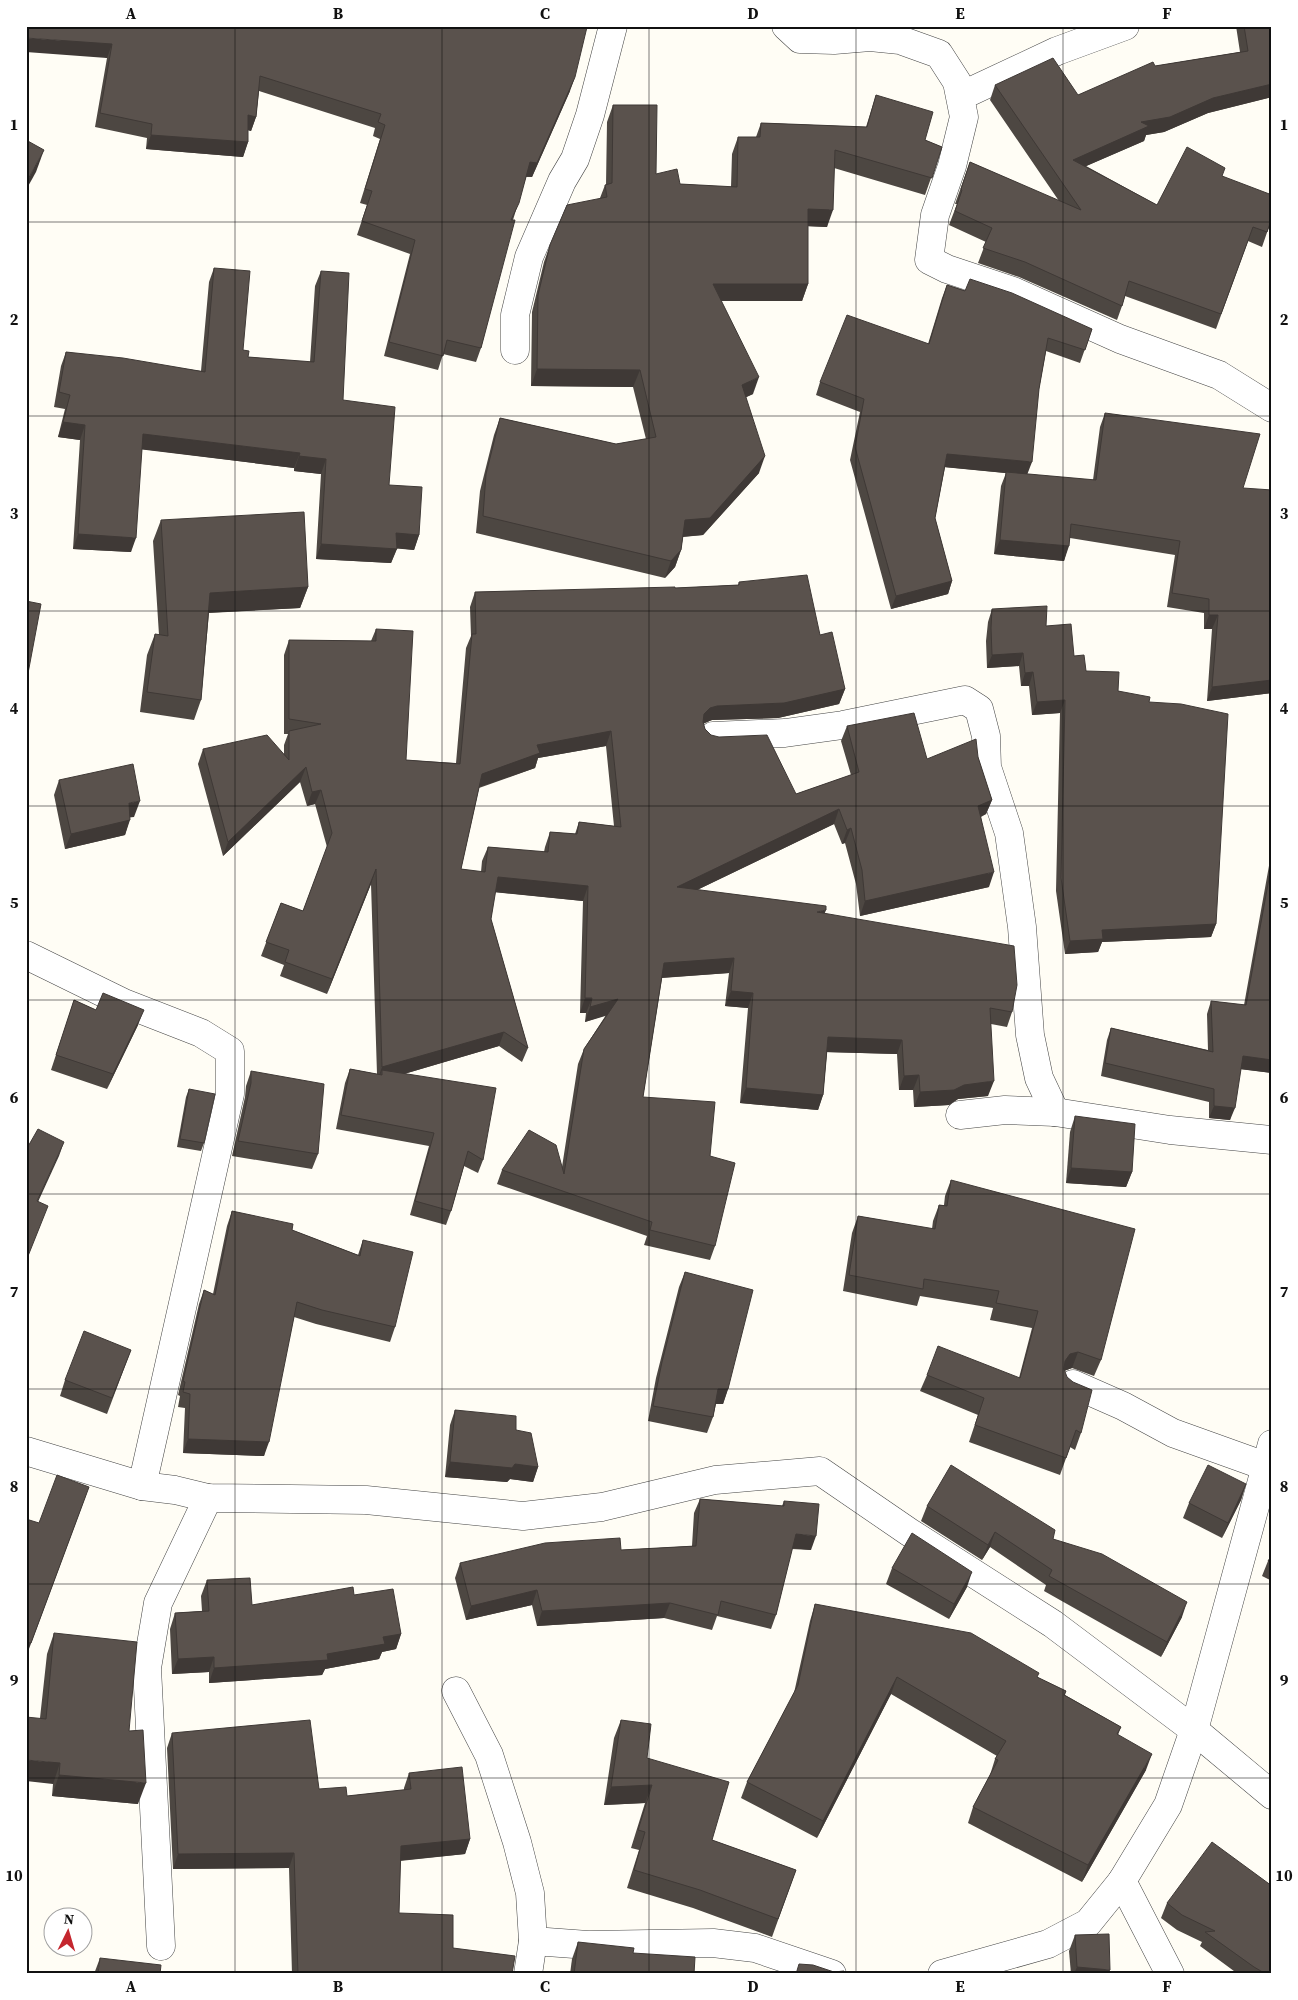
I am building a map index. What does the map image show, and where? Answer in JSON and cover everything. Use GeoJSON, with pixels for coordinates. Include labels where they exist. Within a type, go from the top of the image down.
{"type":"FeatureCollection","features":[{"type":"Feature","properties":{"kind":"street"},"geometry":{"type":"LineString","coordinates":[[516,350],[515,315],[529,257],[574,159],[590,115],[613,26]]}},
{"type":"Feature","properties":{"kind":"street"},"geometry":{"type":"LineString","coordinates":[[786,26],[800,39],[834,40],[870,37],[900,40],[939,54],[957,82],[964,117],[952,166],[934,215],[929,260],[947,269],[1013,291],[1120,339],[1219,375],[1272,408]]}},
{"type":"Feature","properties":{"kind":"street"},"geometry":{"type":"LineString","coordinates":[[961,96],[1057,51],[1125,26]]}},
{"type":"Feature","properties":{"kind":"street"},"geometry":{"type":"LineString","coordinates":[[712,736],[785,733],[843,724],[966,700],[979,709],[986,736],[987,768],[1009,833],[1022,927],[1030,1035],[1040,1078],[1055,1112]]}},
{"type":"Feature","properties":{"kind":"street"},"geometry":{"type":"LineString","coordinates":[[26,956],[124,1003],[200,1033],[230,1051],[230,1094],[142,1486]]}},
{"type":"Feature","properties":{"kind":"street"},"geometry":{"type":"LineString","coordinates":[[960,1115],[1005,1110],[1055,1112],[1170,1130],[1272,1140]]}},
{"type":"Feature","properties":{"kind":"street"},"geometry":{"type":"LineString","coordinates":[[942,1974],[1048,1944],[1088,1923],[1122,1881],[1168,1805],[1194,1730],[1268,1455],[1173,1433],[1123,1406],[1073,1384]]}},
{"type":"Feature","properties":{"kind":"street"},"geometry":{"type":"LineString","coordinates":[[26,1451],[142,1486],[175,1490],[208,1498],[366,1500],[523,1516],[602,1507],[716,1480],[820,1472],[1053,1624],[1194,1730],[1272,1795]]}},
{"type":"Feature","properties":{"kind":"street"},"geometry":{"type":"LineString","coordinates":[[161,1946],[147,1668],[158,1604],[208,1498]]}},
{"type":"Feature","properties":{"kind":"street"},"geometry":{"type":"LineString","coordinates":[[456,1692],[489,1755],[518,1842],[530,1893],[533,1941],[528,1974]]}},
{"type":"Feature","properties":{"kind":"street"},"geometry":{"type":"LineString","coordinates":[[1122,1881],[1170,1974]]}},
{"type":"Feature","properties":{"kind":"street"},"geometry":{"type":"LineString","coordinates":[[533,1941],[588,1946],[713,1943],[755,1948],[832,1974]]}},
{"type":"Feature","properties":{"kind":"building"},"geometry":{"type":"Polygon","coordinates":[[[26,26],[587,27],[575,77],[537,163],[530,162],[519,203],[511,220],[515,220],[481,348],[447,340],[443,356],[389,342],[415,240],[362,221],[372,191],[365,189],[385,125],[378,122],[381,114],[260,76],[256,117],[248,115],[248,142],[151,135],[152,124],[100,113],[112,44],[26,38],[26,26]]]}},
{"type":"Feature","properties":{"kind":"building"},"geometry":{"type":"Polygon","coordinates":[[[1244,26],[1272,26],[1272,84],[1213,98],[1170,117],[1141,122],[1149,126],[1073,160],[1157,205],[1187,147],[1225,168],[1222,176],[1272,195],[1272,218],[1267,232],[1253,227],[1221,314],[1129,281],[1122,306],[1025,262],[983,248],[992,228],[955,211],[970,162],[1081,210],[995,85],[1053,58],[1078,95],[1153,62],[1155,66],[1248,51],[1244,26]]]}},
{"type":"Feature","properties":{"kind":"building"},"geometry":{"type":"Polygon","coordinates":[[[876,95],[933,112],[925,140],[942,147],[932,178],[835,150],[833,210],[808,209],[808,284],[713,284],[759,377],[742,385],[765,456],[710,518],[685,520],[681,550],[671,561],[483,516],[486,474],[500,418],[616,444],[656,437],[640,370],[537,369],[538,295],[550,245],[567,205],[607,197],[605,185],[612,183],[613,105],[657,105],[656,174],[677,169],[680,184],[737,187],[738,137],[760,137],[761,123],[867,127],[876,95]]]}},
{"type":"Feature","properties":{"kind":"building"},"geometry":{"type":"Polygon","coordinates":[[[26,140],[44,150],[26,183],[26,140]]]}},
{"type":"Feature","properties":{"kind":"building"},"geometry":{"type":"Polygon","coordinates":[[[214,268],[250,271],[243,350],[249,351],[248,357],[314,362],[321,271],[349,273],[343,400],[395,407],[389,485],[422,487],[419,535],[396,533],[397,549],[321,544],[326,459],[299,456],[300,453],[143,434],[136,538],[78,534],[85,425],[63,422],[70,395],[59,392],[66,352],[123,358],[205,372],[214,268]]]}},
{"type":"Feature","properties":{"kind":"building"},"geometry":{"type":"Polygon","coordinates":[[[970,279],[1012,293],[1092,329],[1085,350],[1048,338],[1039,389],[1032,462],[947,454],[935,518],[952,581],[896,596],[855,447],[864,399],[820,382],[847,315],[929,344],[947,285],[965,291],[970,279]]]}},
{"type":"Feature","properties":{"kind":"building"},"geometry":{"type":"Polygon","coordinates":[[[1105,413],[1260,434],[1243,488],[1272,490],[1272,680],[1212,687],[1218,615],[1209,615],[1209,599],[1172,593],[1180,541],[1071,524],[1069,546],[1000,540],[1006,472],[1096,480],[1105,413]]]}},
{"type":"Feature","properties":{"kind":"building"},"geometry":{"type":"Polygon","coordinates":[[[304,512],[308,587],[210,593],[201,700],[147,692],[155,634],[168,636],[161,520],[304,512]]]}},
{"type":"Feature","properties":{"kind":"building"},"geometry":{"type":"Polygon","coordinates":[[[807,575],[820,635],[832,632],[845,689],[784,703],[717,706],[710,708],[704,714],[703,722],[705,729],[711,735],[719,737],[767,735],[796,794],[859,772],[847,726],[914,713],[927,759],[976,739],[978,757],[992,800],[978,806],[994,872],[865,901],[862,870],[851,828],[847,830],[839,809],[677,887],[826,906],[826,910],[817,912],[1014,946],[1017,985],[1012,1012],[990,1008],[994,1081],[964,1085],[954,1090],[920,1092],[919,1075],[904,1076],[902,1040],[828,1037],[823,1095],[746,1088],[753,993],[731,991],[734,958],[664,963],[643,1097],[715,1102],[710,1156],[735,1163],[715,1246],[650,1230],[652,1222],[502,1170],[529,1130],[556,1145],[564,1174],[584,1049],[618,999],[590,1007],[592,998],[585,998],[588,886],[498,877],[491,919],[528,1048],[504,1032],[382,1067],[376,869],[332,979],[285,962],[289,950],[266,942],[281,903],[303,911],[332,833],[321,790],[312,792],[306,767],[228,842],[203,749],[267,735],[289,760],[289,731],[321,724],[289,719],[289,640],[376,641],[376,629],[413,631],[406,760],[460,764],[472,634],[476,634],[475,592],[675,588],[739,585],[739,582],[807,575]],[[611,731],[537,745],[540,753],[482,774],[461,869],[485,872],[488,847],[548,852],[550,832],[577,834],[579,822],[621,827],[611,731]]]}},
{"type":"Feature","properties":{"kind":"building"},"geometry":{"type":"Polygon","coordinates":[[[26,601],[41,604],[26,684],[26,601]]]}},
{"type":"Feature","properties":{"kind":"building"},"geometry":{"type":"Polygon","coordinates":[[[1047,606],[1046,626],[1071,624],[1074,656],[1084,655],[1086,671],[1119,672],[1118,691],[1150,697],[1149,702],[1181,704],[1228,714],[1216,924],[1102,930],[1103,939],[1070,941],[1061,878],[1065,700],[1037,702],[1033,672],[1025,673],[1023,653],[992,655],[992,609],[1047,606]]]}},
{"type":"Feature","properties":{"kind":"building"},"geometry":{"type":"Polygon","coordinates":[[[133,764],[140,801],[129,803],[130,820],[71,834],[59,780],[133,764]]]}},
{"type":"Feature","properties":{"kind":"building"},"geometry":{"type":"Polygon","coordinates":[[[1272,862],[1272,1060],[1243,1056],[1235,1108],[1214,1106],[1214,1089],[1105,1063],[1111,1028],[1213,1052],[1211,1001],[1246,1005],[1272,862]]]}},
{"type":"Feature","properties":{"kind":"building"},"geometry":{"type":"Polygon","coordinates":[[[103,993],[144,1010],[113,1074],[56,1055],[74,1000],[96,1010],[103,993]]]}},
{"type":"Feature","properties":{"kind":"building"},"geometry":{"type":"Polygon","coordinates":[[[350,1069],[382,1075],[382,1070],[496,1088],[483,1160],[468,1151],[451,1211],[415,1201],[434,1133],[341,1115],[350,1069]]]}},
{"type":"Feature","properties":{"kind":"building"},"geometry":{"type":"Polygon","coordinates":[[[251,1071],[324,1084],[318,1154],[238,1141],[251,1083],[251,1071]]]}},
{"type":"Feature","properties":{"kind":"building"},"geometry":{"type":"Polygon","coordinates":[[[189,1089],[215,1094],[204,1143],[180,1139],[189,1089]]]}},
{"type":"Feature","properties":{"kind":"building"},"geometry":{"type":"Polygon","coordinates":[[[1075,1116],[1135,1124],[1132,1172],[1071,1168],[1075,1116]]]}},
{"type":"Feature","properties":{"kind":"building"},"geometry":{"type":"Polygon","coordinates":[[[38,1129],[64,1142],[37,1201],[48,1206],[26,1261],[26,1150],[38,1129]]]}},
{"type":"Feature","properties":{"kind":"building"},"geometry":{"type":"Polygon","coordinates":[[[951,1180],[1135,1229],[1101,1360],[1078,1352],[1070,1354],[1065,1361],[1064,1369],[1067,1377],[1073,1382],[1092,1390],[1081,1433],[1076,1430],[1066,1458],[975,1425],[984,1398],[927,1375],[938,1346],[1020,1378],[1038,1311],[996,1303],[999,1291],[924,1279],[923,1289],[849,1275],[858,1216],[935,1229],[939,1205],[947,1206],[951,1180]]]}},
{"type":"Feature","properties":{"kind":"building"},"geometry":{"type":"Polygon","coordinates":[[[232,1211],[293,1224],[292,1230],[360,1256],[363,1240],[413,1252],[395,1327],[322,1310],[297,1302],[269,1442],[188,1439],[190,1394],[183,1392],[185,1382],[183,1381],[204,1290],[215,1295],[232,1211]]]}},
{"type":"Feature","properties":{"kind":"building"},"geometry":{"type":"Polygon","coordinates":[[[685,1272],[753,1290],[728,1389],[718,1389],[713,1417],[653,1406],[685,1272]]]}},
{"type":"Feature","properties":{"kind":"building"},"geometry":{"type":"Polygon","coordinates":[[[84,1331],[131,1350],[112,1398],[65,1380],[84,1331]]]}},
{"type":"Feature","properties":{"kind":"building"},"geometry":{"type":"Polygon","coordinates":[[[455,1410],[516,1416],[516,1430],[531,1433],[538,1467],[515,1464],[512,1468],[450,1462],[455,1410]]]}},
{"type":"Feature","properties":{"kind":"building"},"geometry":{"type":"Polygon","coordinates":[[[951,1465],[1055,1530],[1053,1539],[1102,1554],[1187,1602],[1167,1642],[1049,1576],[1052,1570],[995,1532],[988,1545],[927,1506],[951,1465]]]}},
{"type":"Feature","properties":{"kind":"building"},"geometry":{"type":"Polygon","coordinates":[[[1208,1465],[1246,1484],[1228,1523],[1189,1503],[1208,1465]]]}},
{"type":"Feature","properties":{"kind":"building"},"geometry":{"type":"Polygon","coordinates":[[[57,1475],[89,1487],[31,1643],[26,1642],[26,1519],[39,1523],[57,1475]]]}},
{"type":"Feature","properties":{"kind":"building"},"geometry":{"type":"Polygon","coordinates":[[[700,1499],[784,1506],[784,1501],[819,1504],[816,1536],[796,1534],[776,1615],[721,1601],[718,1615],[670,1603],[542,1611],[537,1590],[471,1606],[460,1563],[545,1543],[620,1538],[621,1550],[696,1546],[700,1499]]]}},
{"type":"Feature","properties":{"kind":"building"},"geometry":{"type":"Polygon","coordinates":[[[912,1533],[972,1572],[954,1604],[892,1568],[912,1533]]]}},
{"type":"Feature","properties":{"kind":"building"},"geometry":{"type":"Polygon","coordinates":[[[1272,1555],[1272,1564],[1268,1561],[1272,1555]]]}},
{"type":"Feature","properties":{"kind":"building"},"geometry":{"type":"Polygon","coordinates":[[[250,1578],[252,1605],[353,1587],[354,1595],[393,1589],[401,1634],[383,1637],[385,1644],[327,1654],[328,1660],[214,1668],[214,1657],[178,1659],[175,1613],[209,1611],[207,1580],[250,1578]]]}},
{"type":"Feature","properties":{"kind":"building"},"geometry":{"type":"Polygon","coordinates":[[[815,1604],[971,1633],[1039,1673],[1037,1677],[1066,1691],[1064,1695],[1121,1727],[1117,1734],[1152,1754],[1088,1865],[973,1807],[998,1760],[995,1759],[1006,1741],[897,1677],[823,1821],[747,1782],[798,1685],[815,1604]]]}},
{"type":"Feature","properties":{"kind":"building"},"geometry":{"type":"Polygon","coordinates":[[[54,1633],[137,1642],[129,1731],[143,1730],[146,1783],[59,1775],[60,1763],[26,1760],[26,1717],[46,1719],[54,1633]]]}},
{"type":"Feature","properties":{"kind":"building"},"geometry":{"type":"Polygon","coordinates":[[[310,1720],[319,1789],[346,1787],[347,1796],[411,1789],[409,1773],[462,1767],[470,1839],[401,1846],[399,1913],[453,1915],[453,1948],[515,1956],[512,1974],[298,1974],[294,1853],[178,1854],[172,1733],[310,1720]]]}},
{"type":"Feature","properties":{"kind":"building"},"geometry":{"type":"Polygon","coordinates":[[[621,1720],[651,1724],[647,1758],[729,1782],[712,1840],[796,1870],[778,1919],[700,1890],[634,1870],[645,1832],[638,1830],[652,1785],[611,1787],[621,1720]]]}},
{"type":"Feature","properties":{"kind":"building"},"geometry":{"type":"Polygon","coordinates":[[[1212,1842],[1272,1886],[1272,1974],[1266,1974],[1254,1967],[1205,1932],[1215,1931],[1182,1915],[1167,1903],[1212,1842]]]}},
{"type":"Feature","properties":{"kind":"building"},"geometry":{"type":"Polygon","coordinates":[[[1109,1934],[1110,1970],[1077,1967],[1075,1935],[1109,1934]]]}},
{"type":"Feature","properties":{"kind":"building"},"geometry":{"type":"Polygon","coordinates":[[[578,1942],[634,1948],[633,1953],[695,1957],[694,1974],[574,1974],[578,1942]]]}},
{"type":"Feature","properties":{"kind":"building"},"geometry":{"type":"Polygon","coordinates":[[[100,1958],[161,1965],[160,1974],[98,1974],[100,1958]]]}},
{"type":"Feature","properties":{"kind":"building"},"geometry":{"type":"Polygon","coordinates":[[[799,1964],[813,1965],[834,1972],[844,1971],[843,1974],[796,1974],[799,1964]]]}}]}
